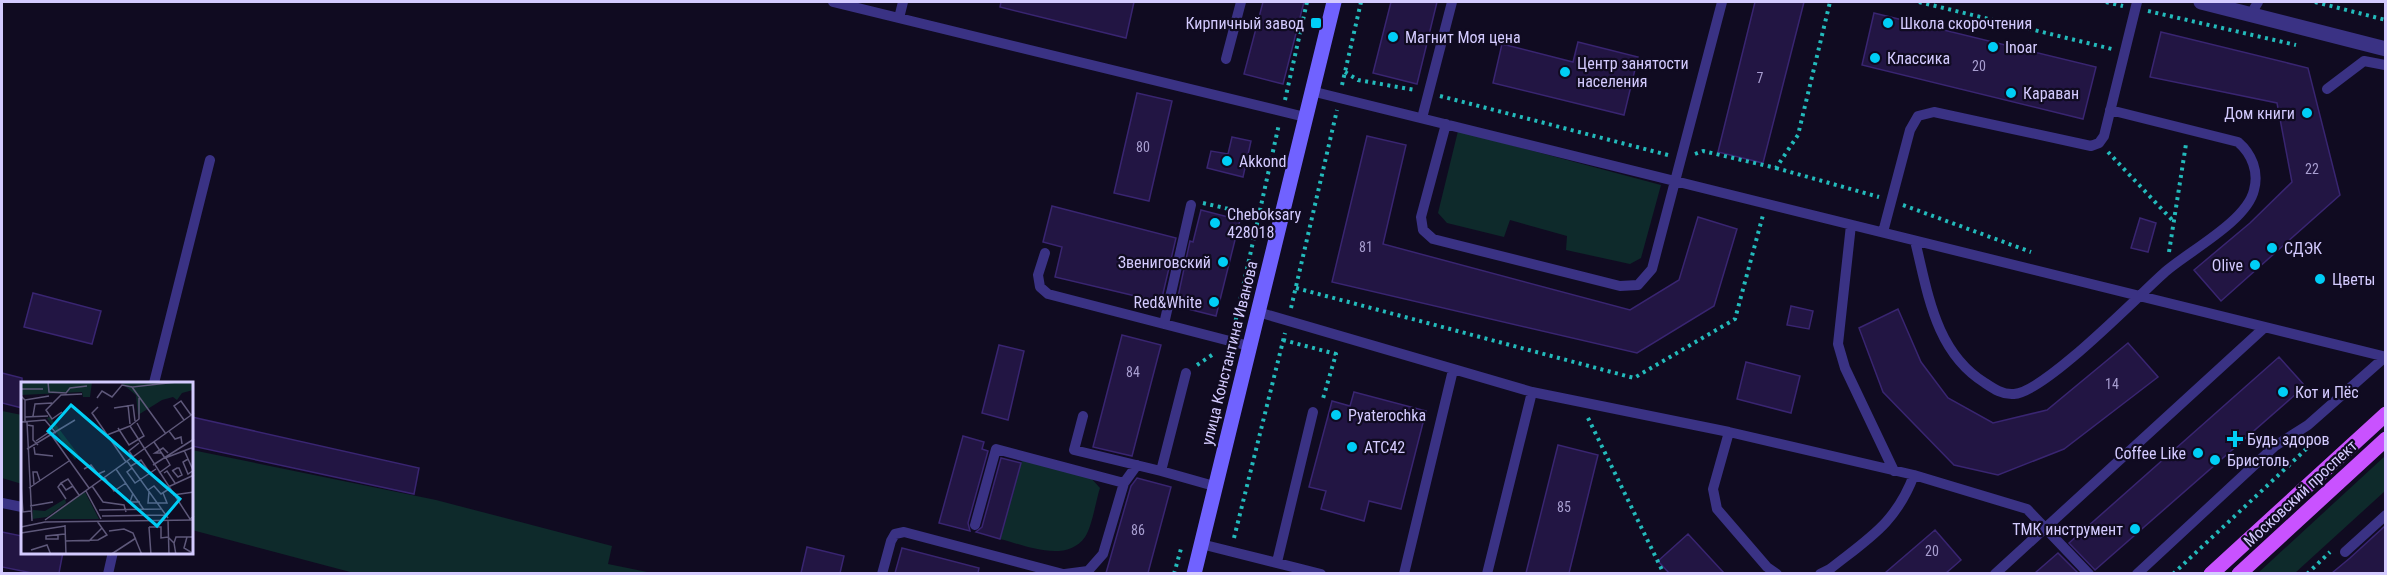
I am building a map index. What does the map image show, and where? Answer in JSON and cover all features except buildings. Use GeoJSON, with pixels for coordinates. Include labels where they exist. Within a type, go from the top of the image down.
{"type":"FeatureCollection","features":[{"type":"Feature","properties":{"kind":"main road","name":"Московский проспект"},"geometry":{"type":"LineString","coordinates":[[2211,573],[2385,414]]}},
{"type":"Feature","properties":{"kind":"main road","name":"Московский проспект"},"geometry":{"type":"LineString","coordinates":[[2239,573],[2385,439]]}},
{"type":"Feature","properties":{"kind":"street","name":"улица Константина Иванова"},"geometry":{"type":"LineString","coordinates":[[1194,573],[1334,2]]}},
{"type":"Feature","properties":{"kind":"street"},"geometry":{"type":"LineString","coordinates":[[2201,2],[2254,8],[2385,49]]}},
{"type":"Feature","properties":{"kind":"lane"},"geometry":{"type":"LineString","coordinates":[[833,2],[1305,117]]}},
{"type":"Feature","properties":{"kind":"lane"},"geometry":{"type":"LineString","coordinates":[[899,18],[903,2]]}},
{"type":"Feature","properties":{"kind":"lane"},"geometry":{"type":"LineString","coordinates":[[1226,59],[1241,2]]}},
{"type":"Feature","properties":{"kind":"lane"},"geometry":{"type":"LineString","coordinates":[[1422,118],[1452,2]]}},
{"type":"Feature","properties":{"kind":"lane"},"geometry":{"type":"LineString","coordinates":[[1446,124],[1421,217],[1423,230],[1432,239],[1620,286],[1638,285],[1652,269],[1722,2]]}},
{"type":"Feature","properties":{"kind":"lane"},"geometry":{"type":"LineString","coordinates":[[1882,232],[1910,130],[1918,116],[1934,112],[2091,146],[2099,143],[2104,136],[2136,5]]}},
{"type":"Feature","properties":{"kind":"lane"},"geometry":{"type":"LineString","coordinates":[[2327,89],[2364,61],[2385,66]]}},
{"type":"Feature","properties":{"kind":"lane"},"geometry":{"type":"LineString","coordinates":[[1311,91],[2385,357]]}},
{"type":"Feature","properties":{"kind":"lane"},"geometry":{"type":"LineString","coordinates":[[1915,241],[1935,323],[1953,355],[1978,378],[2000,392],[2014,394],[2028,390],[2058,368],[2167,271],[2244,210],[2254,190],[2255,167],[2247,149],[2238,142],[2110,110]]}},
{"type":"Feature","properties":{"kind":"lane"},"geometry":{"type":"LineString","coordinates":[[154,382],[210,160]]}},
{"type":"Feature","properties":{"kind":"lane"},"geometry":{"type":"LineString","coordinates":[[1164,324],[1191,205]]}},
{"type":"Feature","properties":{"kind":"lane"},"geometry":{"type":"LineString","coordinates":[[1851,225],[1838,344],[1845,368],[1894,471]]}},
{"type":"Feature","properties":{"kind":"lane"},"geometry":{"type":"LineString","coordinates":[[1045,253],[1038,276],[1040,287],[1048,294],[1249,346]]}},
{"type":"Feature","properties":{"kind":"lane"},"geometry":{"type":"LineString","coordinates":[[1258,312],[1532,392],[1729,432],[1914,475],[2027,509],[2089,573]]}},
{"type":"Feature","properties":{"kind":"lane"},"geometry":{"type":"LineString","coordinates":[[1995,573],[2265,327]]}},
{"type":"Feature","properties":{"kind":"lane"},"geometry":{"type":"LineString","coordinates":[[2137,573],[2276,446],[2308,425],[2385,357]]}},
{"type":"Feature","properties":{"kind":"lane"},"geometry":{"type":"LineString","coordinates":[[1404,573],[1453,370]]}},
{"type":"Feature","properties":{"kind":"lane"},"geometry":{"type":"LineString","coordinates":[[1161,471],[1186,373]]}},
{"type":"Feature","properties":{"kind":"lane"},"geometry":{"type":"LineString","coordinates":[[1487,573],[1532,392]]}},
{"type":"Feature","properties":{"kind":"lane"},"geometry":{"type":"LineString","coordinates":[[1277,562],[1313,412]]}},
{"type":"Feature","properties":{"kind":"lane"},"geometry":{"type":"LineString","coordinates":[[1083,416],[1074,450],[1214,486]]}},
{"type":"Feature","properties":{"kind":"lane"},"geometry":{"type":"LineString","coordinates":[[1729,432],[1713,489],[1717,508],[1767,567],[1777,573]]}},
{"type":"Feature","properties":{"kind":"lane"},"geometry":{"type":"LineString","coordinates":[[975,525],[996,449],[1124,483]]}},
{"type":"Feature","properties":{"kind":"lane"},"geometry":{"type":"LineString","coordinates":[[882,573],[891,541],[895,534],[904,532],[1064,573],[1088,571],[1103,554],[1124,483],[1137,465]]}},
{"type":"Feature","properties":{"kind":"lane"},"geometry":{"type":"LineString","coordinates":[[1820,573],[1830,569],[1890,521],[1905,500],[1914,475]]}},
{"type":"Feature","properties":{"kind":"lane"},"geometry":{"type":"LineString","coordinates":[[2,503],[21,507]]}},
{"type":"Feature","properties":{"kind":"lane"},"geometry":{"type":"LineString","coordinates":[[2345,552],[2385,515]]}},
{"type":"Feature","properties":{"kind":"lane"},"geometry":{"type":"LineString","coordinates":[[1201,544],[1321,573]]}},
{"type":"Feature","properties":{"kind":"lane"},"geometry":{"type":"LineString","coordinates":[[108,573],[113,554]]}},
{"type":"Feature","properties":{"kind":"path"},"geometry":{"type":"LineString","coordinates":[[1223,377],[1307,2]]}},
{"type":"Feature","properties":{"kind":"path"},"geometry":{"type":"LineString","coordinates":[[1231,551],[1288,322],[1362,2]]}},
{"type":"Feature","properties":{"kind":"path"},"geometry":{"type":"LineString","coordinates":[[1776,168],[1798,135],[1830,2]]}},
{"type":"Feature","properties":{"kind":"path"},"geometry":{"type":"LineString","coordinates":[[1919,2],[2124,52]]}},
{"type":"Feature","properties":{"kind":"path"},"geometry":{"type":"LineString","coordinates":[[2106,2],[2136,5],[2306,48]]}},
{"type":"Feature","properties":{"kind":"path"},"geometry":{"type":"LineString","coordinates":[[2315,2],[2385,20]]}},
{"type":"Feature","properties":{"kind":"path"},"geometry":{"type":"LineString","coordinates":[[1345,72],[1358,80],[1429,93],[1680,159],[1703,151],[1776,168],[1891,200],[2039,254]]}},
{"type":"Feature","properties":{"kind":"path"},"geometry":{"type":"LineString","coordinates":[[2167,271],[2188,129]]}},
{"type":"Feature","properties":{"kind":"path"},"geometry":{"type":"LineString","coordinates":[[2099,143],[2174,222]]}},
{"type":"Feature","properties":{"kind":"path"},"geometry":{"type":"LineString","coordinates":[[1191,205],[1196,201],[1259,216]]}},
{"type":"Feature","properties":{"kind":"path"},"geometry":{"type":"LineString","coordinates":[[1296,288],[1634,378],[1736,319],[1766,204]]}},
{"type":"Feature","properties":{"kind":"path"},"geometry":{"type":"LineString","coordinates":[[1283,340],[1336,354],[1323,400],[1313,412]]}},
{"type":"Feature","properties":{"kind":"path"},"geometry":{"type":"LineString","coordinates":[[1186,373],[1231,342]]}},
{"type":"Feature","properties":{"kind":"path"},"geometry":{"type":"LineString","coordinates":[[1580,401],[1664,573]]}},
{"type":"Feature","properties":{"kind":"path"},"geometry":{"type":"LineString","coordinates":[[2173,573],[2327,429]]}},
{"type":"Feature","properties":{"kind":"path"},"geometry":{"type":"LineString","coordinates":[[1174,573],[1183,539]]}},
{"type":"Feature","properties":{"kind":"green space"},"geometry":{"type":"Polygon","coordinates":[[[1458,131],[1661,185],[1641,258],[1630,264],[1566,250],[1567,236],[1510,220],[1504,237],[1447,223],[1438,213],[1458,131]]]}},
{"type":"Feature","properties":{"kind":"green space"},"geometry":{"type":"Polygon","coordinates":[[[2,411],[21,415],[21,484],[2,478],[2,411]]]}},
{"type":"Feature","properties":{"kind":"green space"},"geometry":{"type":"Polygon","coordinates":[[[194,450],[436,500],[612,546],[608,564],[652,573],[354,573],[194,531],[194,450]]]}},
{"type":"Feature","properties":{"kind":"green space"},"geometry":{"type":"Polygon","coordinates":[[[2385,456],[2385,491],[2295,573],[2258,573],[2385,456]]]}},
{"type":"Feature","properties":{"kind":"green space"},"geometry":{"type":"Polygon","coordinates":[[[1022,460],[1090,477],[1100,488],[1087,533],[1077,545],[1067,550],[1056,551],[1032,548],[1000,539],[1022,460]]]}},
{"type":"Feature","properties":{"kind":"place","name":"Кирпичный завод"},"geometry":{"type":"Point","coordinates":[1316,23]}},
{"type":"Feature","properties":{"kind":"place","name":"Школа скорочтения"},"geometry":{"type":"Point","coordinates":[1888,23]}},
{"type":"Feature","properties":{"kind":"place","name":"Магнит Моя цена"},"geometry":{"type":"Point","coordinates":[1393,37]}},
{"type":"Feature","properties":{"kind":"place","name":"Inoar"},"geometry":{"type":"Point","coordinates":[1993,47]}},
{"type":"Feature","properties":{"kind":"place","name":"Классика"},"geometry":{"type":"Point","coordinates":[1875,58]}},
{"type":"Feature","properties":{"kind":"place","name":"Центр занятости населения"},"geometry":{"type":"Point","coordinates":[1565,72]}},
{"type":"Feature","properties":{"kind":"place","name":"Караван"},"geometry":{"type":"Point","coordinates":[2011,93]}},
{"type":"Feature","properties":{"kind":"place","name":"Дом книги"},"geometry":{"type":"Point","coordinates":[2307,113]}},
{"type":"Feature","properties":{"kind":"place","name":"Akkond"},"geometry":{"type":"Point","coordinates":[1227,161]}},
{"type":"Feature","properties":{"kind":"place","name":"Cheboksary 428018"},"geometry":{"type":"Point","coordinates":[1215,223]}},
{"type":"Feature","properties":{"kind":"place","name":"СДЭК"},"geometry":{"type":"Point","coordinates":[2272,248]}},
{"type":"Feature","properties":{"kind":"place","name":"Звениговский"},"geometry":{"type":"Point","coordinates":[1223,262]}},
{"type":"Feature","properties":{"kind":"place","name":"Olive"},"geometry":{"type":"Point","coordinates":[2255,265]}},
{"type":"Feature","properties":{"kind":"place","name":"Цветы"},"geometry":{"type":"Point","coordinates":[2320,279]}},
{"type":"Feature","properties":{"kind":"place","name":"Red&White"},"geometry":{"type":"Point","coordinates":[1214,302]}},
{"type":"Feature","properties":{"kind":"place","name":"Кот и Пёс"},"geometry":{"type":"Point","coordinates":[2283,392]}},
{"type":"Feature","properties":{"kind":"place","name":"Pyaterochka"},"geometry":{"type":"Point","coordinates":[1336,415]}},
{"type":"Feature","properties":{"kind":"place","name":"Будь здоров"},"geometry":{"type":"Point","coordinates":[2235,439]}},
{"type":"Feature","properties":{"kind":"place","name":"АТС42"},"geometry":{"type":"Point","coordinates":[1352,447]}},
{"type":"Feature","properties":{"kind":"place","name":"Coffee Like"},"geometry":{"type":"Point","coordinates":[2198,453]}},
{"type":"Feature","properties":{"kind":"place","name":"Бристоль"},"geometry":{"type":"Point","coordinates":[2215,460]}},
{"type":"Feature","properties":{"kind":"place","name":"ТМК инструмент"},"geometry":{"type":"Point","coordinates":[2135,529]}}]}
